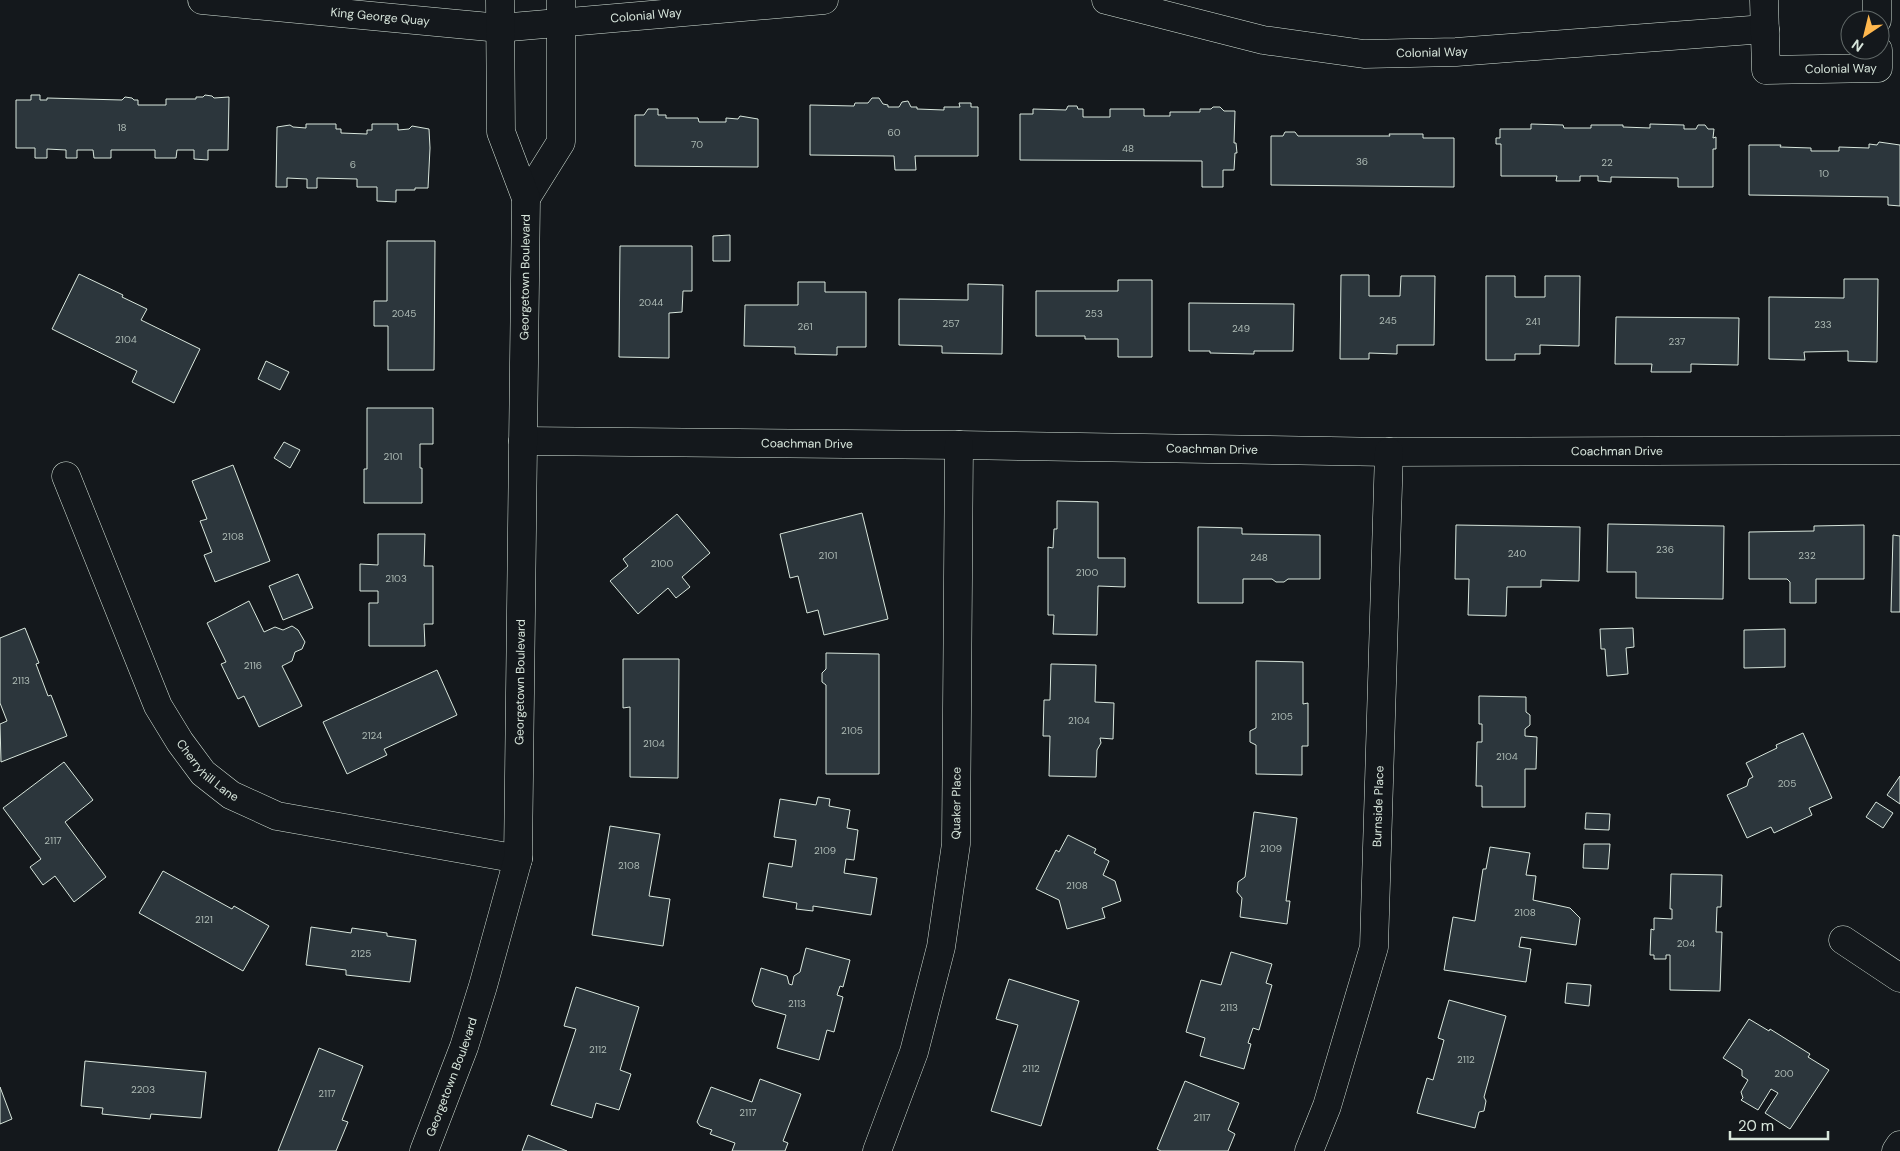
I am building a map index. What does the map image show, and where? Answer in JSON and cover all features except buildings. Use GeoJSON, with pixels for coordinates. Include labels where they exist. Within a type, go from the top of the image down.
{"type":"FeatureCollection","features":[{"type":"Feature","properties":{"kind":"street","name":"King George Quay"},"geometry":{"type":"LineString","coordinates":[[202,0],[500,28]]}},
{"type":"Feature","properties":{"kind":"street","name":"Georgetown Boulevard"},"geometry":{"type":"LineString","coordinates":[[424,1151],[464,1047],[518,859],[526,198],[501,132],[500,0]]}},
{"type":"Feature","properties":{"kind":"street","name":"Colonial Way"},"geometry":{"type":"LineString","coordinates":[[500,28],[561,11],[824,0]]}},
{"type":"Feature","properties":{"kind":"street","name":"Colonial Way"},"geometry":{"type":"LineString","coordinates":[[1106,0],[1263,40],[1364,54],[1456,52],[1765,29]]}},
{"type":"Feature","properties":{"kind":"street","name":"Colonial Way"},"geometry":{"type":"LineString","coordinates":[[1764,0],[1766,70],[1878,68],[1878,60]]}},
{"type":"Feature","properties":{"kind":"street","name":"Georgetown Boulevard"},"geometry":{"type":"LineString","coordinates":[[526,198],[561,142],[561,11]]}},
{"type":"Feature","properties":{"kind":"street","name":"Coachman Drive"},"geometry":{"type":"LineString","coordinates":[[523,441],[959,445],[1389,452],[1900,450]]}},
{"type":"Feature","properties":{"kind":"street","name":"Quaker Place"},"geometry":{"type":"LineString","coordinates":[[877,1151],[914,1052],[939,957],[956,844],[959,445]]}},
{"type":"Feature","properties":{"kind":"street","name":"Burnside Place"},"geometry":{"type":"LineString","coordinates":[[1309,1151],[1327,1106],[1374,948],[1389,452]]}},
{"type":"Feature","properties":{"kind":"street","name":"Cherryhill Lane"},"geometry":{"type":"LineString","coordinates":[[66,476],[158,706],[180,742],[203,773],[231,795],[277,816],[518,859]]}},
{"type":"Feature","properties":{"kind":"street"},"geometry":{"type":"LineString","coordinates":[[1843,940],[1900,978]]}},
{"type":"Feature","properties":{"kind":"street"},"geometry":{"type":"LineString","coordinates":[[1896,1151],[1900,1145]]}}]}
